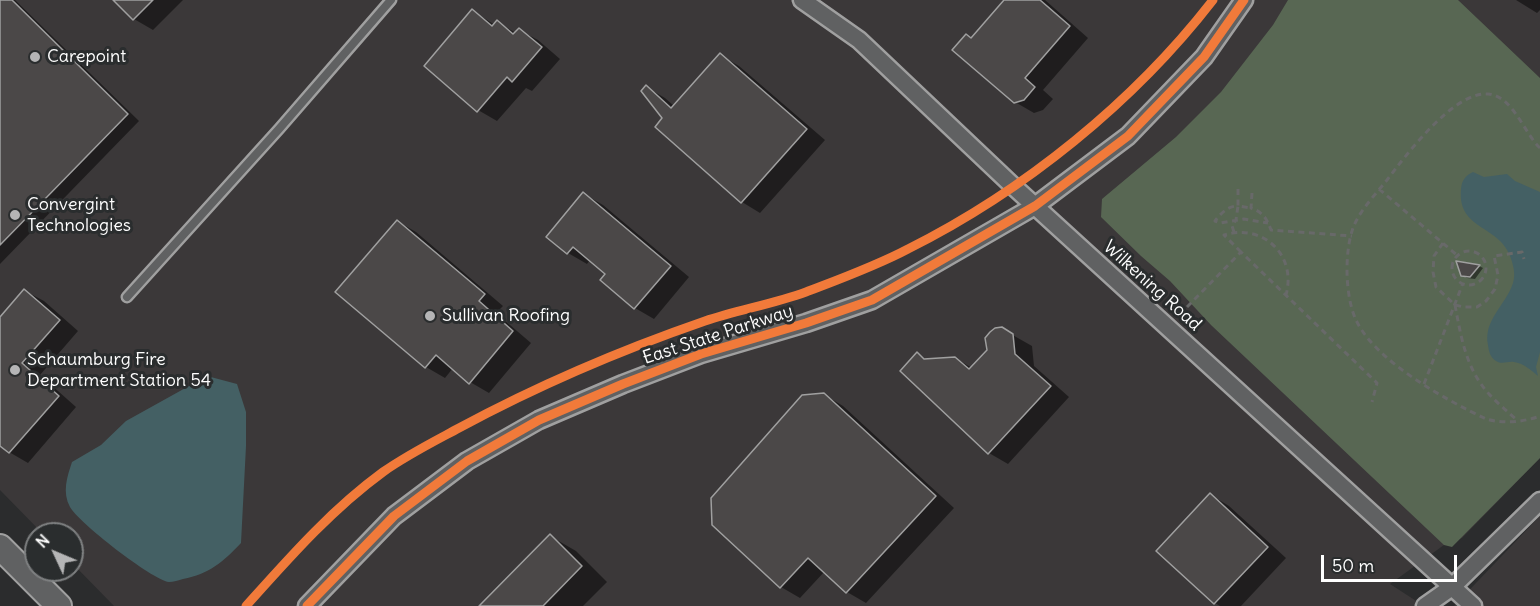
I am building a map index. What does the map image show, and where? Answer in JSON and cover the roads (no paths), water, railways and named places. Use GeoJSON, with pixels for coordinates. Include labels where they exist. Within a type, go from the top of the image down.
{"type":"FeatureCollection","features":[{"type":"Feature","properties":{"kind":"main road"},"geometry":{"type":"LineString","coordinates":[[0,547],[59,606]]}},
{"type":"Feature","properties":{"kind":"street","name":"Wilkening Road"},"geometry":{"type":"LineString","coordinates":[[802,0],[859,40],[1035,206],[1473,606]]}},
{"type":"Feature","properties":{"kind":"street","name":"East State Parkway"},"geometry":{"type":"LineString","coordinates":[[307,606],[394,516],[467,461],[539,420],[701,354],[806,323],[872,300],[1035,206],[1128,136],[1204,57],[1244,0]]}},
{"type":"Feature","properties":{"kind":"street"},"geometry":{"type":"LineString","coordinates":[[1425,606],[1452,587],[1540,501]]}},
{"type":"Feature","properties":{"kind":"lane"},"geometry":{"type":"LineString","coordinates":[[127,297],[279,129],[391,0]]}},
{"type":"Feature","properties":{"kind":"water"},"geometry":{"type":"Polygon","coordinates":[[[1473,172],[1484,177],[1507,174],[1515,181],[1540,192],[1540,352],[1536,367],[1538,376],[1521,364],[1498,362],[1489,352],[1487,336],[1489,328],[1510,291],[1514,273],[1505,246],[1465,212],[1461,186],[1464,179],[1473,172]]]}},
{"type":"Feature","properties":{"kind":"water"},"geometry":{"type":"Polygon","coordinates":[[[207,376],[237,384],[246,412],[241,543],[222,561],[208,570],[192,577],[169,582],[160,579],[100,537],[70,507],[66,490],[72,462],[101,445],[126,421],[207,376]]]}},
{"type":"Feature","properties":{"kind":"place","name":"Carepoint"},"geometry":{"type":"Point","coordinates":[35,57]}},
{"type":"Feature","properties":{"kind":"place","name":"Convergint Technologies"},"geometry":{"type":"Point","coordinates":[15,215]}},
{"type":"Feature","properties":{"kind":"place","name":"Sullivan Roofing"},"geometry":{"type":"Point","coordinates":[430,316]}},
{"type":"Feature","properties":{"kind":"place","name":"Schaumburg Fire Department Station 54"},"geometry":{"type":"Point","coordinates":[15,370]}}]}
